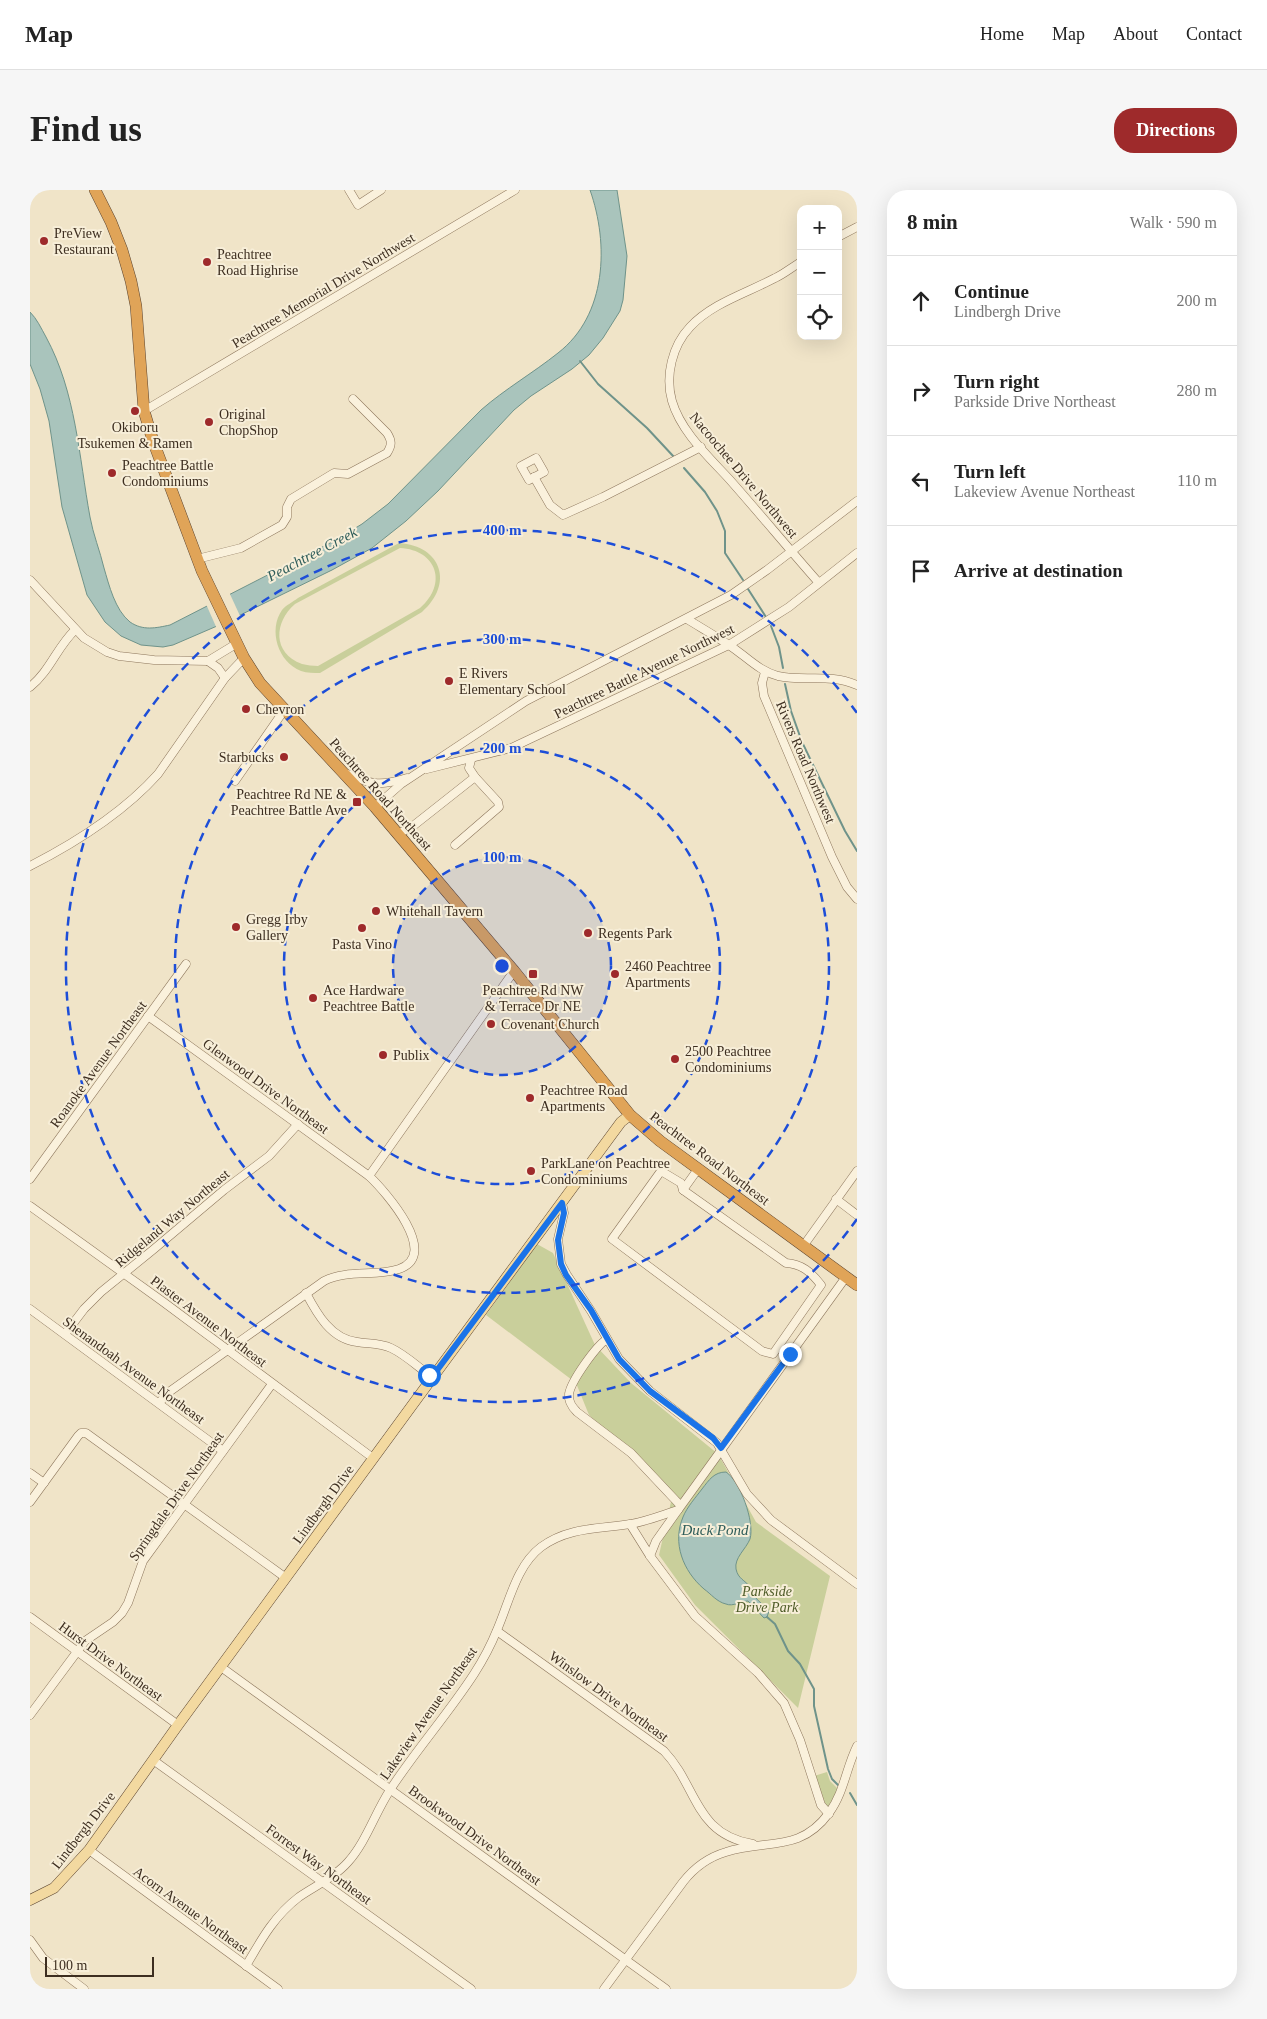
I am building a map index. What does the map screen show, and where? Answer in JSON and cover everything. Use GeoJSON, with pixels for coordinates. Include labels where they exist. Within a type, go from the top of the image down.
{"type":"FeatureCollection","features":[{"type":"Feature","properties":{"kind":"highway","name":"Peachtree Road Northeast"},"geometry":{"type":"LineString","coordinates":[[95,190],[115,231],[131,281],[136,306],[144,411],[153,441],[202,571],[236,644],[260,683],[375,807],[514,970],[630,1115],[650,1134],[857,1285]]}},
{"type":"Feature","properties":{"kind":"main road","name":"Lindbergh Drive"},"geometry":{"type":"LineString","coordinates":[[30,1900],[54,1888],[69,1874],[88,1850],[432,1377],[621,1122],[630,1115]]}},
{"type":"Feature","properties":{"kind":"street"},"geometry":{"type":"LineString","coordinates":[[349,190],[358,205],[381,190]]}},
{"type":"Feature","properties":{"kind":"street","name":"Peachtree Memorial Drive Northwest"},"geometry":{"type":"LineString","coordinates":[[144,411],[515,190]]}},
{"type":"Feature","properties":{"kind":"street"},"geometry":{"type":"LineString","coordinates":[[842,235],[857,227]]}},
{"type":"Feature","properties":{"kind":"street","name":"Nacoochee Drive Northwest"},"geometry":{"type":"LineString","coordinates":[[797,265],[777,278],[714,309],[689,328],[672,359],[669,387],[672,402],[680,418],[701,447],[819,583]]}},
{"type":"Feature","properties":{"kind":"street"},"geometry":{"type":"LineString","coordinates":[[197,559],[241,548],[282,525],[287,517],[287,507],[291,500],[334,473],[348,474],[387,453],[391,447],[391,439],[353,398]]}},
{"type":"Feature","properties":{"kind":"street"},"geometry":{"type":"LineString","coordinates":[[534,477],[550,505],[563,516],[701,447]]}},
{"type":"Feature","properties":{"kind":"street","name":"Peachtree Battle Avenue Northwest"},"geometry":{"type":"LineString","coordinates":[[375,807],[413,776],[534,697],[731,595],[792,552],[857,501]]}},
{"type":"Feature","properties":{"kind":"street","name":"Peachtree Battle Avenue Northwest"},"geometry":{"type":"LineString","coordinates":[[422,770],[471,760],[511,748],[728,645],[768,621],[857,553]]}},
{"type":"Feature","properties":{"kind":"street"},"geometry":{"type":"LineString","coordinates":[[30,580],[75,630],[95,646],[119,656],[154,660],[208,661],[236,644]]}},
{"type":"Feature","properties":{"kind":"street"},"geometry":{"type":"LineString","coordinates":[[687,619],[728,645],[765,672],[787,677],[837,678],[857,685]]}},
{"type":"Feature","properties":{"kind":"street"},"geometry":{"type":"LineString","coordinates":[[30,687],[47,671],[69,636],[75,630]]}},
{"type":"Feature","properties":{"kind":"street"},"geometry":{"type":"LineString","coordinates":[[30,866],[82,838],[146,788],[158,774],[225,678],[244,658]]}},
{"type":"Feature","properties":{"kind":"street"},"geometry":{"type":"LineString","coordinates":[[208,661],[218,668],[225,678]]}},
{"type":"Feature","properties":{"kind":"street","name":"Rivers Road Northwest"},"geometry":{"type":"LineString","coordinates":[[765,672],[762,683],[764,696],[832,857],[847,887],[857,900]]}},
{"type":"Feature","properties":{"kind":"street"},"geometry":{"type":"LineString","coordinates":[[235,781],[285,709]]}},
{"type":"Feature","properties":{"kind":"street"},"geometry":{"type":"LineString","coordinates":[[455,845],[499,807],[498,802],[474,777],[469,768],[471,760]]}},
{"type":"Feature","properties":{"kind":"street","name":"Peachtree Battle Avenue Northwest"},"geometry":{"type":"LineString","coordinates":[[342,772],[366,782],[380,784],[413,776]]}},
{"type":"Feature","properties":{"kind":"street"},"geometry":{"type":"LineString","coordinates":[[398,834],[413,826],[474,777]]}},
{"type":"Feature","properties":{"kind":"street","name":"Roanoke Avenue Northeast"},"geometry":{"type":"LineString","coordinates":[[30,1178],[186,964]]}},
{"type":"Feature","properties":{"kind":"street"},"geometry":{"type":"LineString","coordinates":[[369,1176],[514,970]]}},
{"type":"Feature","properties":{"kind":"street","name":"Glenwood Drive Northeast"},"geometry":{"type":"LineString","coordinates":[[148,1016],[369,1176],[385,1193],[408,1227],[415,1244],[413,1257],[407,1265],[398,1269],[332,1276],[169,1392],[159,1403]]}},
{"type":"Feature","properties":{"kind":"street","name":"Ridgeland Way Northeast"},"geometry":{"type":"LineString","coordinates":[[65,1334],[92,1300],[224,1190],[269,1156],[298,1124]]}},
{"type":"Feature","properties":{"kind":"street"},"geometry":{"type":"LineString","coordinates":[[683,1190],[698,1169]]}},
{"type":"Feature","properties":{"kind":"street"},"geometry":{"type":"LineString","coordinates":[[661,1171],[681,1183],[683,1190],[786,1263],[798,1264],[812,1273],[820,1285],[773,1354],[762,1351],[612,1239],[661,1171]]}},
{"type":"Feature","properties":{"kind":"street"},"geometry":{"type":"LineString","coordinates":[[804,1246],[857,1171]]}},
{"type":"Feature","properties":{"kind":"street"},"geometry":{"type":"LineString","coordinates":[[836,1199],[857,1216]]}},
{"type":"Feature","properties":{"kind":"street"},"geometry":{"type":"LineString","coordinates":[[562,1203],[564,1213],[558,1240],[561,1264],[619,1359],[638,1381],[713,1438],[721,1448],[747,1494],[770,1520],[857,1584]]}},
{"type":"Feature","properties":{"kind":"street","name":"Plaster Avenue Northeast"},"geometry":{"type":"LineString","coordinates":[[30,1206],[373,1458]]}},
{"type":"Feature","properties":{"kind":"street"},"geometry":{"type":"LineString","coordinates":[[650,1556],[656,1541],[679,1507],[846,1277]]}},
{"type":"Feature","properties":{"kind":"street"},"geometry":{"type":"LineString","coordinates":[[306,1293],[321,1319],[339,1336],[354,1342],[379,1344],[390,1348],[432,1377]]}},
{"type":"Feature","properties":{"kind":"street","name":"Shenandoah Avenue Northeast"},"geometry":{"type":"LineString","coordinates":[[30,1309],[223,1451]]}},
{"type":"Feature","properties":{"kind":"street"},"geometry":{"type":"LineString","coordinates":[[789,1330],[800,1341]]}},
{"type":"Feature","properties":{"kind":"street"},"geometry":{"type":"LineString","coordinates":[[607,1339],[598,1346],[571,1386],[569,1395],[571,1404],[577,1412],[631,1453],[679,1507]]}},
{"type":"Feature","properties":{"kind":"street"},"geometry":{"type":"LineString","coordinates":[[779,1344],[790,1354]]}},
{"type":"Feature","properties":{"kind":"street","name":"Springdale Drive Northeast"},"geometry":{"type":"LineString","coordinates":[[30,1715],[85,1641],[113,1622],[122,1613],[128,1603],[143,1561],[272,1384]]}},
{"type":"Feature","properties":{"kind":"street"},"geometry":{"type":"LineString","coordinates":[[30,1502],[81,1433],[90,1434],[286,1578]]}},
{"type":"Feature","properties":{"kind":"street"},"geometry":{"type":"LineString","coordinates":[[30,1473],[44,1483]]}},
{"type":"Feature","properties":{"kind":"street","name":"Lakeview Avenue Northeast"},"geometry":{"type":"LineString","coordinates":[[246,1966],[276,1917],[299,1897],[340,1870],[353,1856],[390,1789],[474,1674],[497,1631],[521,1572],[528,1560],[552,1539],[568,1532],[630,1524],[655,1518],[679,1507]]}},
{"type":"Feature","properties":{"kind":"street"},"geometry":{"type":"LineString","coordinates":[[630,1524],[650,1556],[695,1616],[758,1673],[784,1703],[800,1740],[821,1805],[828,1814]]}},
{"type":"Feature","properties":{"kind":"street","name":"Hurst Drive Northeast"},"geometry":{"type":"LineString","coordinates":[[30,1617],[178,1725]]}},
{"type":"Feature","properties":{"kind":"street","name":"Winslow Drive Northeast"},"geometry":{"type":"LineString","coordinates":[[497,1631],[664,1751],[680,1771],[701,1813],[715,1828],[735,1840],[760,1846]]}},
{"type":"Feature","properties":{"kind":"street","name":"Brookwood Drive Northeast"},"geometry":{"type":"LineString","coordinates":[[221,1667],[666,1989]]}},
{"type":"Feature","properties":{"kind":"street"},"geometry":{"type":"LineString","coordinates":[[604,1989],[683,1882],[697,1868],[709,1859],[725,1852],[782,1843],[799,1838],[816,1827],[828,1814],[839,1796],[857,1746]]}},
{"type":"Feature","properties":{"kind":"street","name":"Forrest Way Northeast"},"geometry":{"type":"LineString","coordinates":[[153,1760],[471,1989]]}},
{"type":"Feature","properties":{"kind":"street","name":"Acorn Avenue Northeast"},"geometry":{"type":"LineString","coordinates":[[88,1850],[278,1989]]}},
{"type":"Feature","properties":{"kind":"street"},"geometry":{"type":"LineString","coordinates":[[30,1940],[43,1958],[84,1989]]}},
{"type":"Feature","properties":{"kind":"green space"},"geometry":{"type":"Polygon","coordinates":[[[399,543],[414,546],[425,551],[434,559],[439,568],[438,590],[432,601],[422,612],[320,673],[303,672],[293,667],[281,653],[278,645],[276,627],[278,618],[284,608],[298,598],[399,543]],[[400,548],[295,604],[283,619],[280,628],[279,637],[285,653],[302,664],[318,666],[420,608],[429,599],[436,579],[430,562],[423,555],[413,550],[400,548]]]}},
{"type":"Feature","properties":{"kind":"green space","name":"Parkside Drive Park"},"geometry":{"type":"Polygon","coordinates":[[[537,1244],[553,1253],[595,1345],[631,1383],[718,1454],[756,1522],[830,1576],[798,1708],[695,1605],[659,1555],[673,1493],[589,1415],[576,1383],[486,1315],[537,1244]]]}},
{"type":"Feature","properties":{"kind":"green space"},"geometry":{"type":"Polygon","coordinates":[[[827,1772],[830,1781],[838,1789],[828,1810],[814,1776],[827,1772]]]}},
{"type":"Feature","properties":{"kind":"water","name":"Peachtree Creek"},"geometry":{"type":"Polygon","coordinates":[[[590,190],[617,190],[627,256],[623,300],[620,311],[603,338],[589,355],[514,410],[438,491],[406,521],[372,548],[332,570],[224,623],[173,645],[163,647],[141,645],[121,636],[105,622],[87,595],[62,507],[49,421],[40,389],[30,364],[30,312],[46,337],[64,380],[75,425],[91,523],[113,597],[120,611],[135,625],[150,628],[170,625],[334,541],[362,524],[388,504],[481,410],[558,353],[574,337],[586,319],[595,299],[600,278],[600,233],[590,190]]]}},
{"type":"Feature","properties":{"kind":"water","name":"Duck Pond"},"geometry":{"type":"Polygon","coordinates":[[[726,1472],[736,1484],[745,1502],[751,1532],[748,1543],[738,1557],[736,1569],[740,1577],[750,1587],[754,1596],[769,1611],[767,1617],[764,1618],[748,1601],[729,1605],[717,1600],[690,1574],[681,1556],[679,1537],[685,1513],[715,1475],[726,1472]]]}},
{"type":"Feature","properties":{"kind":"pier"},"geometry":{"type":"Polygon","coordinates":[[[229,592],[241,618],[217,629],[206,604],[229,592]]]}},
{"type":"Feature","properties":{"kind":"waterway"},"geometry":{"type":"LineString","coordinates":[[580,361],[598,384],[647,428],[674,457]]}},
{"type":"Feature","properties":{"kind":"waterway"},"geometry":{"type":"LineString","coordinates":[[684,468],[705,492],[717,511],[725,531],[725,553],[743,580]]}},
{"type":"Feature","properties":{"kind":"waterway"},"geometry":{"type":"LineString","coordinates":[[748,589],[766,617]]}},
{"type":"Feature","properties":{"kind":"waterway"},"geometry":{"type":"LineString","coordinates":[[771,626],[779,647],[783,668]]}},
{"type":"Feature","properties":{"kind":"waterway"},"geometry":{"type":"LineString","coordinates":[[785,684],[791,711],[802,742],[845,831],[857,851]]}},
{"type":"Feature","properties":{"kind":"waterway"},"geometry":{"type":"LineString","coordinates":[[767,1617],[775,1624],[788,1651],[800,1664],[814,1689],[814,1706],[828,1769],[832,1779],[839,1786]]}},
{"type":"Feature","properties":{"kind":"waterway"},"geometry":{"type":"LineString","coordinates":[[850,1793],[857,1805]]}},
{"type":"Feature","properties":{"kind":"place","name":"PreView Restaurant"},"geometry":{"type":"Point","coordinates":[44,241]}},
{"type":"Feature","properties":{"kind":"place","name":"Peachtree Road Highrise"},"geometry":{"type":"Point","coordinates":[207,262]}},
{"type":"Feature","properties":{"kind":"place","name":"Okiboru Tsukemen & Ramen"},"geometry":{"type":"Point","coordinates":[135,411]}},
{"type":"Feature","properties":{"kind":"place","name":"Original ChopShop"},"geometry":{"type":"Point","coordinates":[209,422]}},
{"type":"Feature","properties":{"kind":"place","name":"Peachtree Battle Condominiums"},"geometry":{"type":"Point","coordinates":[112,473]}},
{"type":"Feature","properties":{"kind":"place","name":"E Rivers Elementary School"},"geometry":{"type":"Point","coordinates":[449,681]}},
{"type":"Feature","properties":{"kind":"place","name":"Chevron"},"geometry":{"type":"Point","coordinates":[246,709]}},
{"type":"Feature","properties":{"kind":"place","name":"Starbucks"},"geometry":{"type":"Point","coordinates":[284,757]}},
{"type":"Feature","properties":{"kind":"place","name":"Peachtree Rd NE & Peachtree Battle Ave"},"geometry":{"type":"Point","coordinates":[357,802]}},
{"type":"Feature","properties":{"kind":"place","name":"Whitehall Tavern"},"geometry":{"type":"Point","coordinates":[376,911]}},
{"type":"Feature","properties":{"kind":"place","name":"Gregg Irby Gallery"},"geometry":{"type":"Point","coordinates":[236,927]}},
{"type":"Feature","properties":{"kind":"place","name":"Pasta Vino"},"geometry":{"type":"Point","coordinates":[362,928]}},
{"type":"Feature","properties":{"kind":"place","name":"Regents Park"},"geometry":{"type":"Point","coordinates":[588,933]}},
{"type":"Feature","properties":{"kind":"place","name":"Peachtree Rd NW & Terrace Dr NE"},"geometry":{"type":"Point","coordinates":[533,974]}},
{"type":"Feature","properties":{"kind":"place","name":"2460 Peachtree Apartments"},"geometry":{"type":"Point","coordinates":[615,974]}},
{"type":"Feature","properties":{"kind":"place","name":"Ace Hardware Peachtree Battle"},"geometry":{"type":"Point","coordinates":[313,998]}},
{"type":"Feature","properties":{"kind":"place","name":"Covenant Church"},"geometry":{"type":"Point","coordinates":[491,1024]}},
{"type":"Feature","properties":{"kind":"place","name":"Publix"},"geometry":{"type":"Point","coordinates":[383,1055]}},
{"type":"Feature","properties":{"kind":"place","name":"2500 Peachtree Condominiums"},"geometry":{"type":"Point","coordinates":[675,1059]}},
{"type":"Feature","properties":{"kind":"place","name":"Peachtree Road Apartments"},"geometry":{"type":"Point","coordinates":[530,1098]}},
{"type":"Feature","properties":{"kind":"place","name":"ParkLane on Peachtree Condominiums"},"geometry":{"type":"Point","coordinates":[531,1171]}},
{"type":"Feature","properties":{"kind":"route"},"geometry":{"type":"LineString","coordinates":[[429,1375],[432,1377],[562,1203],[564,1213],[558,1240],[561,1264],[566,1275],[591,1310],[619,1359],[638,1381],[713,1438],[721,1448],[790,1354]]}}]}
